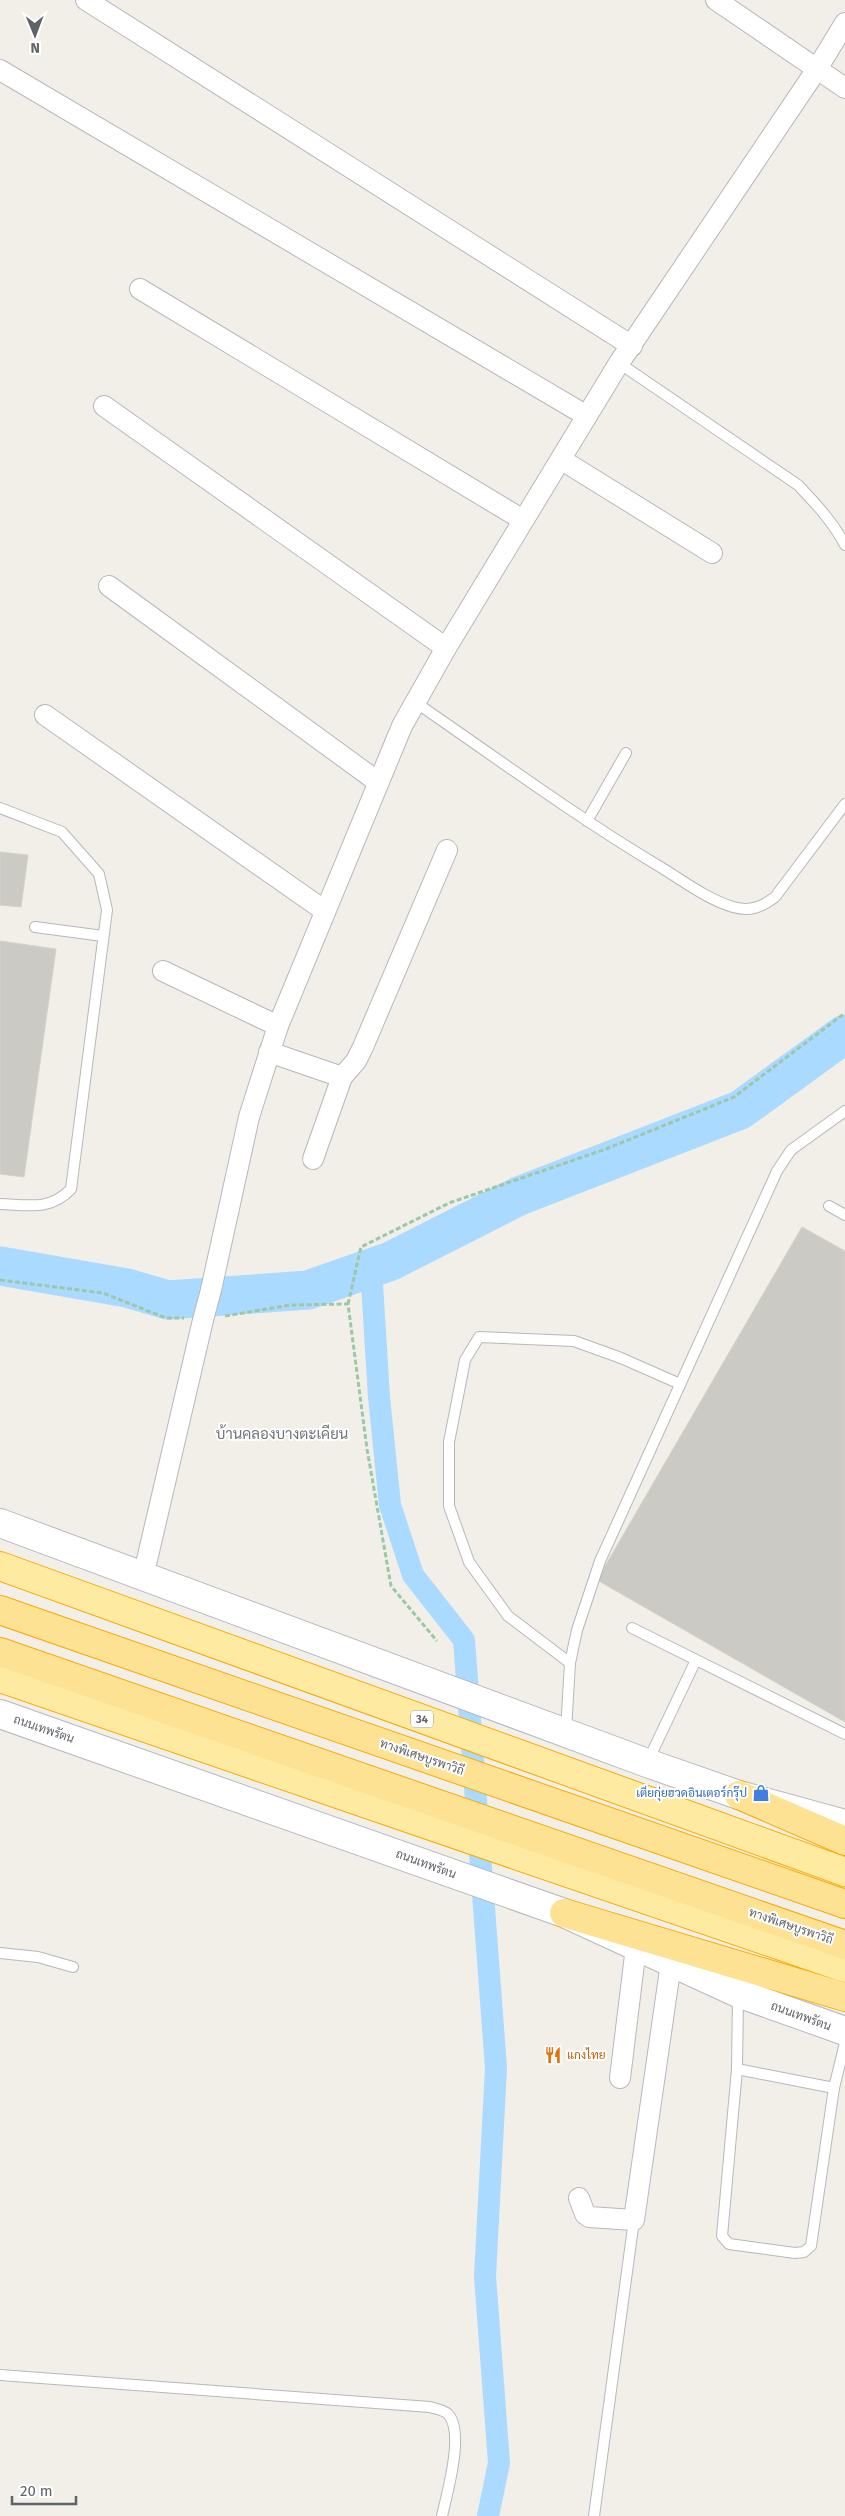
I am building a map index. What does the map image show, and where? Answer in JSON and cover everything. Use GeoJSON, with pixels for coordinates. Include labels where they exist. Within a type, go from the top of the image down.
{"type":"FeatureCollection","features":[{"type":"Feature","properties":{"kind":"highway","name":"34"},"geometry":{"type":"LineString","coordinates":[[0,1566],[845,1872]]}},
{"type":"Feature","properties":{"kind":"highway","name":"ทางพิเศษบูรพาวิถี"},"geometry":{"type":"LineString","coordinates":[[0,1610],[845,1904]]}},
{"type":"Feature","properties":{"kind":"highway","name":"ทางพิเศษบูรพาวิถี"},"geometry":{"type":"LineString","coordinates":[[0,1652],[845,1945]]}},
{"type":"Feature","properties":{"kind":"highway"},"geometry":{"type":"LineString","coordinates":[[0,1678],[845,1968]]}},
{"type":"Feature","properties":{"kind":"highway"},"geometry":{"type":"LineString","coordinates":[[739,1795],[845,1841]]}},
{"type":"Feature","properties":{"kind":"highway"},"geometry":{"type":"LineString","coordinates":[[564,1913],[845,1996]]}},
{"type":"Feature","properties":{"kind":"main road"},"geometry":{"type":"LineString","coordinates":[[0,1523],[647,1763],[739,1795],[845,1824]]}},
{"type":"Feature","properties":{"kind":"main road","name":"ถนนเทพรัตน"},"geometry":{"type":"LineString","coordinates":[[0,1714],[564,1913],[738,1993],[845,2031]]}},
{"type":"Feature","properties":{"kind":"street"},"geometry":{"type":"LineString","coordinates":[[86,0],[632,346]]}},
{"type":"Feature","properties":{"kind":"street"},"geometry":{"type":"LineString","coordinates":[[716,0],[845,88]]}},
{"type":"Feature","properties":{"kind":"street"},"geometry":{"type":"LineString","coordinates":[[143,1577],[206,1318],[249,1117],[278,1026],[378,782],[415,702],[523,520],[562,460],[586,416],[619,363],[817,69],[845,22]]}},
{"type":"Feature","properties":{"kind":"street"},"geometry":{"type":"LineString","coordinates":[[0,70],[586,416]]}},
{"type":"Feature","properties":{"kind":"street"},"geometry":{"type":"LineString","coordinates":[[140,289],[523,520]]}},
{"type":"Feature","properties":{"kind":"street"},"geometry":{"type":"LineString","coordinates":[[104,406],[446,648]]}},
{"type":"Feature","properties":{"kind":"street"},"geometry":{"type":"LineString","coordinates":[[562,460],[712,553]]}},
{"type":"Feature","properties":{"kind":"street"},"geometry":{"type":"LineString","coordinates":[[109,586],[378,782]]}},
{"type":"Feature","properties":{"kind":"street"},"geometry":{"type":"LineString","coordinates":[[45,715],[324,911]]}},
{"type":"Feature","properties":{"kind":"street"},"geometry":{"type":"LineString","coordinates":[[313,1159],[342,1078],[356,1061],[363,1048],[446,850]]}},
{"type":"Feature","properties":{"kind":"street"},"geometry":{"type":"LineString","coordinates":[[163,971],[278,1026]]}},
{"type":"Feature","properties":{"kind":"street"},"geometry":{"type":"LineString","coordinates":[[269,1052],[342,1078]]}},
{"type":"Feature","properties":{"kind":"street"},"geometry":{"type":"LineString","coordinates":[[620,2078],[636,1947]]}},
{"type":"Feature","properties":{"kind":"street"},"geometry":{"type":"LineString","coordinates":[[579,2198],[585,2214],[589,2217],[634,2220],[672,1963]]}},
{"type":"Feature","properties":{"kind":"lane"},"geometry":{"type":"LineString","coordinates":[[619,363],[798,485],[819,506],[837,530],[845,545]]}},
{"type":"Feature","properties":{"kind":"lane"},"geometry":{"type":"LineString","coordinates":[[415,702],[611,838],[716,900],[734,908],[751,910],[763,906],[775,897],[845,804]]}},
{"type":"Feature","properties":{"kind":"lane"},"geometry":{"type":"LineString","coordinates":[[587,821],[626,753]]}},
{"type":"Feature","properties":{"kind":"lane"},"geometry":{"type":"LineString","coordinates":[[0,808],[62,832],[99,874],[106,910],[71,1189],[62,1199],[49,1205],[0,1204]]}},
{"type":"Feature","properties":{"kind":"lane"},"geometry":{"type":"LineString","coordinates":[[35,927],[102,936]]}},
{"type":"Feature","properties":{"kind":"lane"},"geometry":{"type":"LineString","coordinates":[[565,1733],[570,1662],[577,1630],[600,1561],[777,1171],[791,1150],[845,1111]]}},
{"type":"Feature","properties":{"kind":"lane"},"geometry":{"type":"LineString","coordinates":[[829,1206],[845,1215]]}},
{"type":"Feature","properties":{"kind":"lane"},"geometry":{"type":"LineString","coordinates":[[570,1662],[508,1616],[469,1562],[449,1506],[449,1451],[465,1360],[479,1337],[574,1341],[621,1358],[680,1384]]}},
{"type":"Feature","properties":{"kind":"lane"},"geometry":{"type":"LineString","coordinates":[[632,1628],[845,1734]]}},
{"type":"Feature","properties":{"kind":"lane"},"geometry":{"type":"LineString","coordinates":[[647,1763],[696,1660]]}},
{"type":"Feature","properties":{"kind":"lane"},"geometry":{"type":"LineString","coordinates":[[0,1953],[38,1957],[73,1967]]}},
{"type":"Feature","properties":{"kind":"lane"},"geometry":{"type":"LineString","coordinates":[[738,1993],[738,2069],[722,2236],[730,2244],[795,2253],[804,2252],[811,2246],[834,2088],[845,2042]]}},
{"type":"Feature","properties":{"kind":"lane"},"geometry":{"type":"LineString","coordinates":[[738,2069],[834,2088]]}},
{"type":"Feature","properties":{"kind":"lane"},"geometry":{"type":"LineString","coordinates":[[594,2516],[634,2220]]}},
{"type":"Feature","properties":{"kind":"lane"},"geometry":{"type":"LineString","coordinates":[[0,2375],[430,2407],[446,2412],[452,2419],[456,2441],[442,2516]]}},
{"type":"Feature","properties":{"kind":"path"},"geometry":{"type":"LineString","coordinates":[[436,1640],[391,1586],[367,1449],[348,1304],[361,1247],[449,1203],[606,1149],[734,1097],[845,1013]]}},
{"type":"Feature","properties":{"kind":"path"},"geometry":{"type":"LineString","coordinates":[[0,1280],[103,1294],[166,1318],[206,1318],[290,1305],[348,1304]]}},
{"type":"Feature","properties":{"kind":"building"},"geometry":{"type":"Polygon","coordinates":[[[0,852],[28,855],[21,907],[0,905],[0,852]]]}},
{"type":"Feature","properties":{"kind":"building"},"geometry":{"type":"Polygon","coordinates":[[[0,941],[56,949],[24,1177],[0,1174],[0,941]]]}},
{"type":"Feature","properties":{"kind":"building"},"geometry":{"type":"Polygon","coordinates":[[[802,1227],[845,1251],[845,1722],[597,1580],[802,1227]]]}},
{"type":"Feature","properties":{"kind":"waterway"},"geometry":{"type":"LineString","coordinates":[[0,1266],[127,1288],[168,1300],[308,1290],[391,1261],[519,1196],[740,1110],[845,1034]]}},
{"type":"Feature","properties":{"kind":"waterway"},"geometry":{"type":"LineString","coordinates":[[371,1268],[379,1397],[390,1505],[413,1575],[464,1640],[496,2068],[485,2276],[499,2463],[488,2516]]}},
{"type":"Feature","properties":{"kind":"place","name":"เตียกุ่ยฮวดอินเตอร์กรุ๊ป"},"geometry":{"type":"Point","coordinates":[761,1793]}},
{"type":"Feature","properties":{"kind":"place","name":"แกงไทย"},"geometry":{"type":"Point","coordinates":[553,2055]}},
{"type":"Feature","properties":{"kind":"district","name":"บ้านคลองบางตะเคียน"},"geometry":{"type":"Point","coordinates":[282,1434]}}]}
